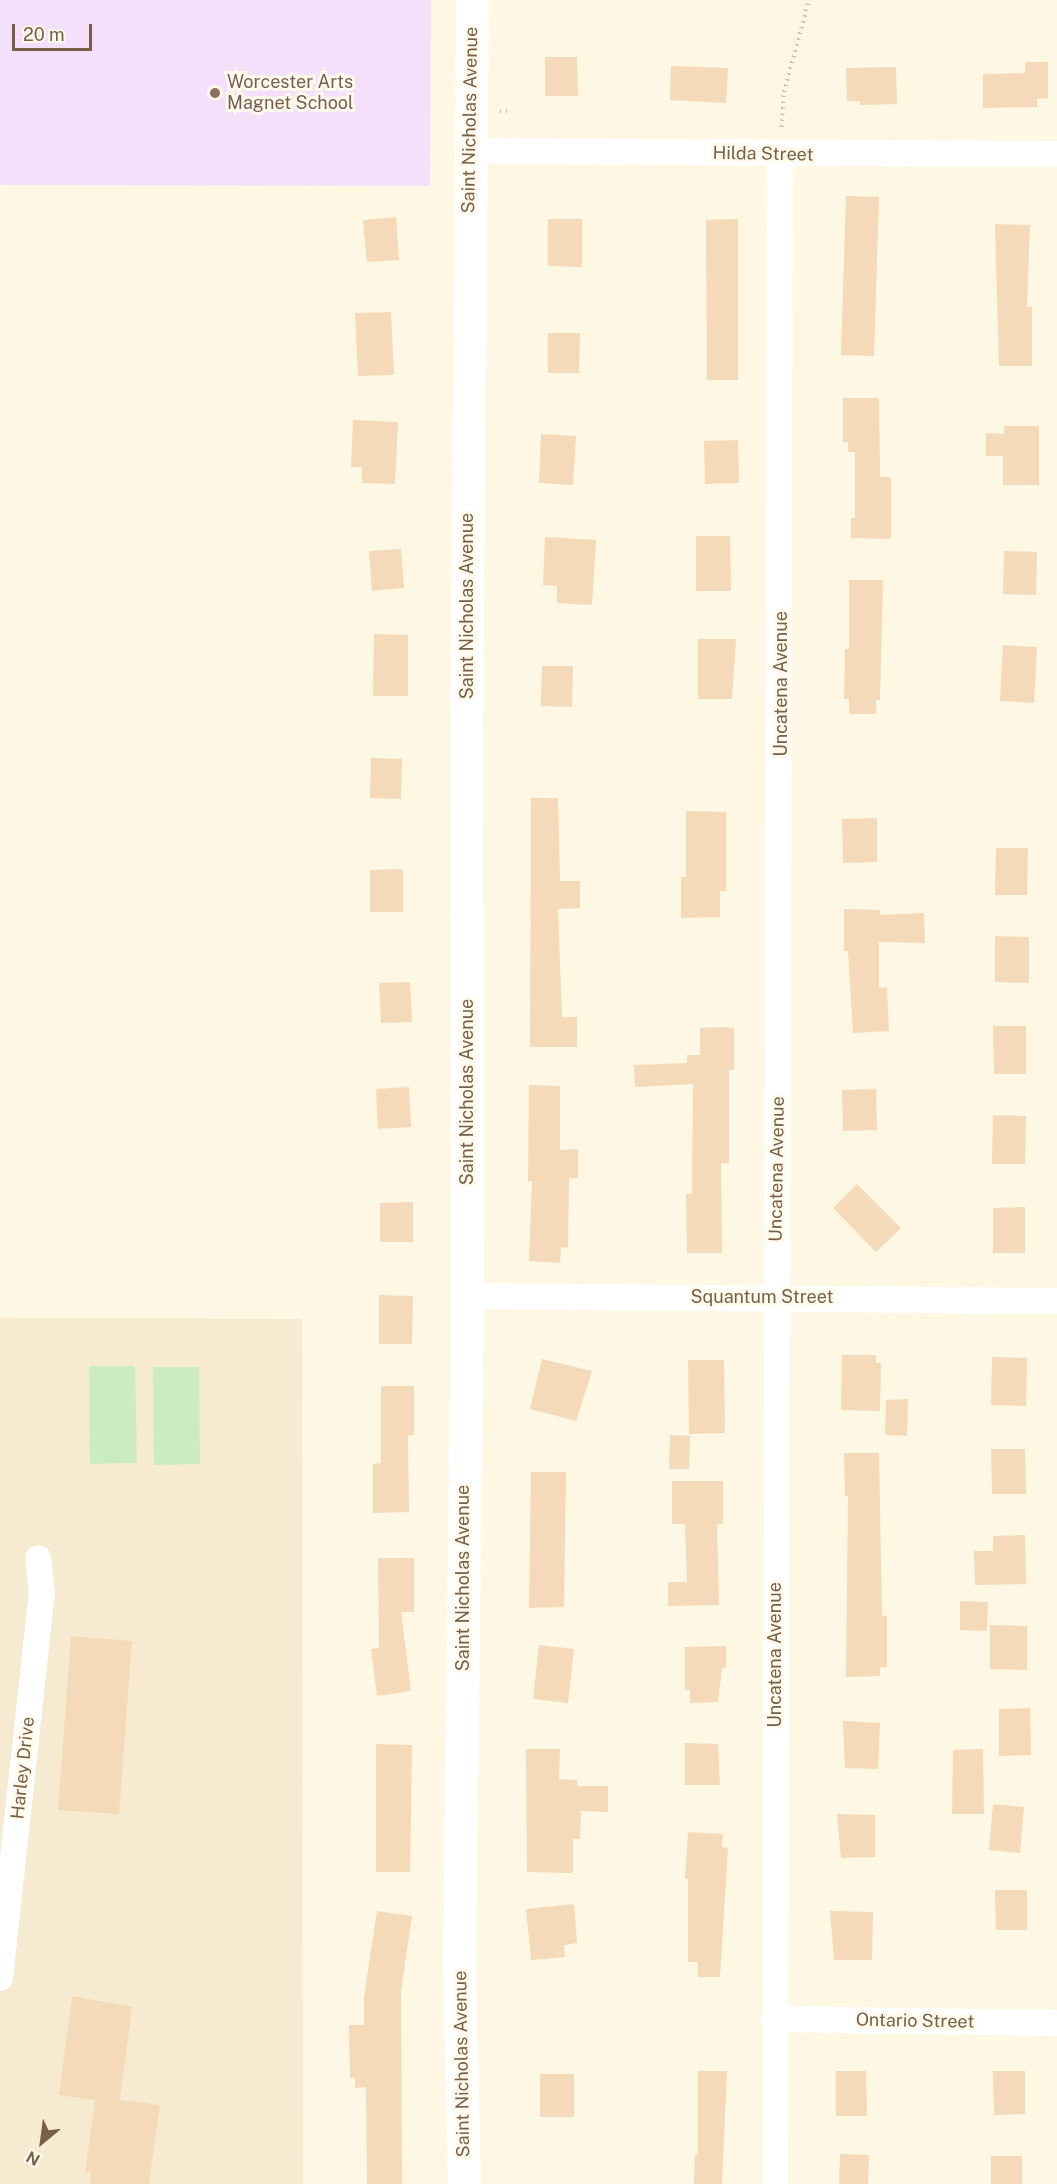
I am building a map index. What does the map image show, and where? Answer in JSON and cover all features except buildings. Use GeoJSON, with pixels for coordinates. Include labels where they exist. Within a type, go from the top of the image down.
{"type":"FeatureCollection","features":[{"type":"Feature","properties":{"kind":"street","name":"Saint Nicholas Avenue"},"geometry":{"type":"LineString","coordinates":[[464,2184],[459,1957],[468,1296],[469,151],[472,0]]}},
{"type":"Feature","properties":{"kind":"street","name":"Hilda Street"},"geometry":{"type":"LineString","coordinates":[[469,151],[780,155],[1057,154]]}},
{"type":"Feature","properties":{"kind":"street","name":"Uncatena Avenue"},"geometry":{"type":"LineString","coordinates":[[775,2184],[776,1296],[781,760],[780,155]]}},
{"type":"Feature","properties":{"kind":"street","name":"Squantum Street"},"geometry":{"type":"LineString","coordinates":[[468,1296],[776,1296],[1057,1301]]}},
{"type":"Feature","properties":{"kind":"street","name":"Harley Drive"},"geometry":{"type":"LineString","coordinates":[[0,1978],[42,1594],[38,1558]]}},
{"type":"Feature","properties":{"kind":"street","name":"Ontario Street"},"geometry":{"type":"LineString","coordinates":[[774,2019],[1057,2023]]}},
{"type":"Feature","properties":{"kind":"path"},"geometry":{"type":"LineString","coordinates":[[780,155],[784,92],[809,0]]}},
{"type":"Feature","properties":{"kind":"shaded area","name":"Worcester Arts Magnet School"},"geometry":{"type":"Polygon","coordinates":[[[0,0],[431,0],[430,186],[0,185],[0,0]]]}},
{"type":"Feature","properties":{"kind":"shaded area"},"geometry":{"type":"Polygon","coordinates":[[[0,1318],[302,1319],[303,2184],[0,2184],[0,1318]]]}},
{"type":"Feature","properties":{"kind":"green space"},"geometry":{"type":"Polygon","coordinates":[[[89,1366],[135,1366],[137,1463],[90,1464],[89,1366]]]}},
{"type":"Feature","properties":{"kind":"green space"},"geometry":{"type":"Polygon","coordinates":[[[153,1367],[199,1367],[200,1464],[154,1465],[153,1367]]]}},
{"type":"Feature","properties":{"kind":"place","name":"Worcester Arts Magnet School"},"geometry":{"type":"Point","coordinates":[215,93]}}]}
